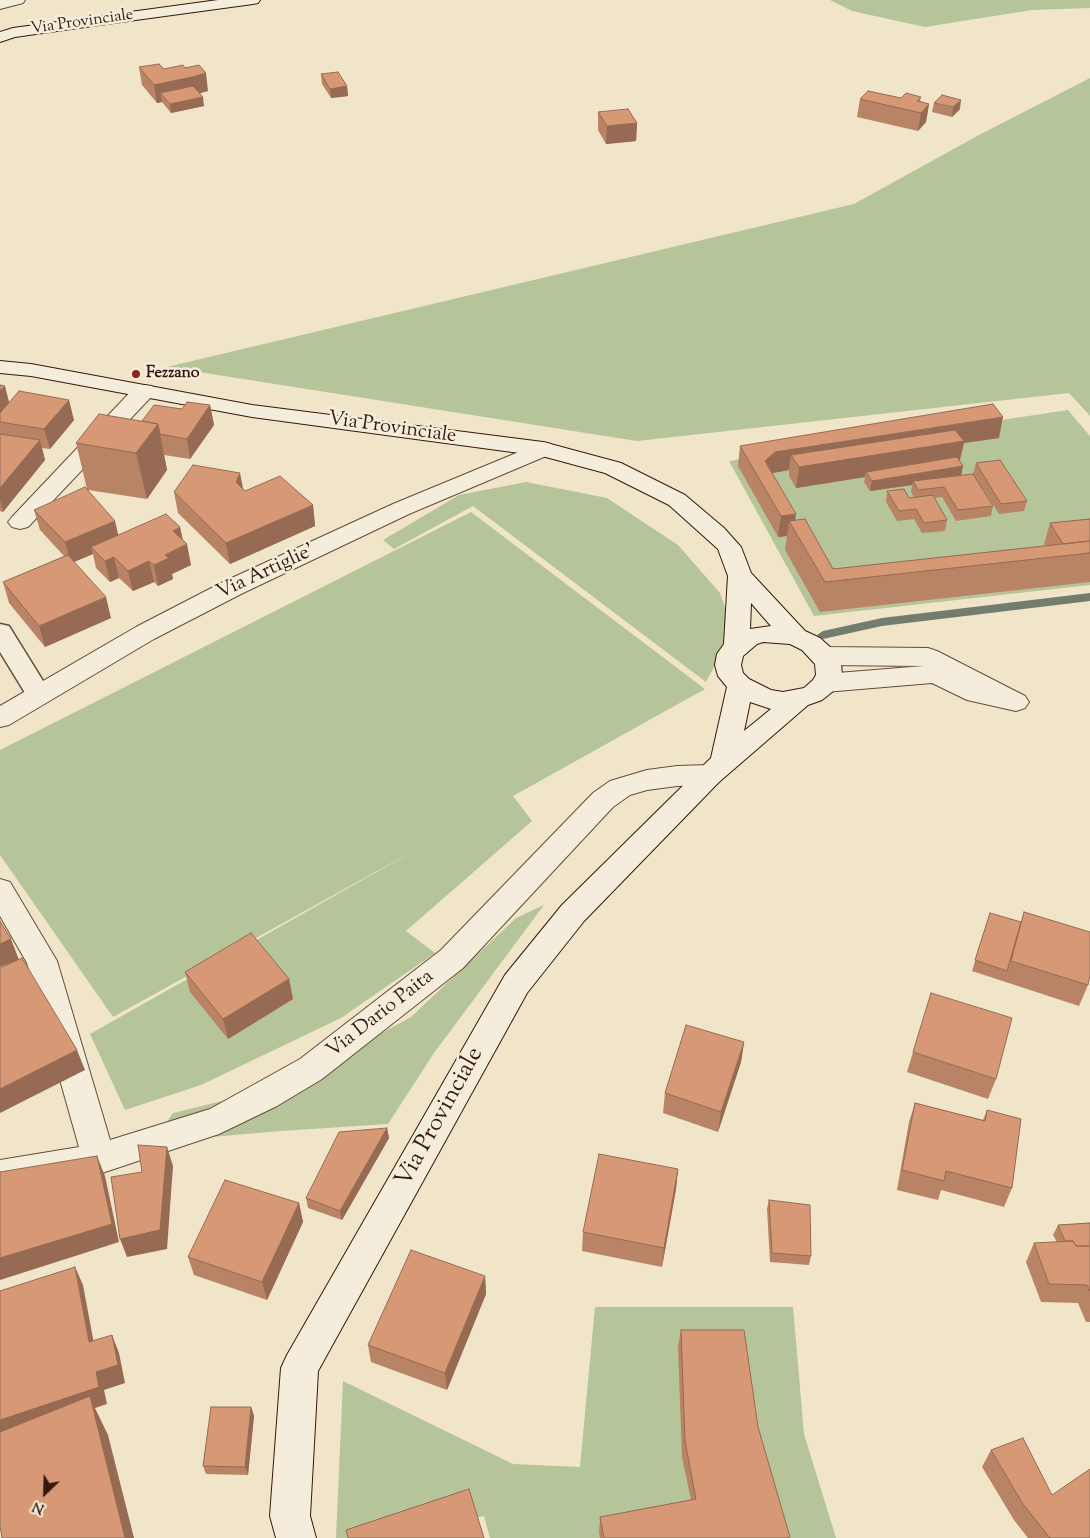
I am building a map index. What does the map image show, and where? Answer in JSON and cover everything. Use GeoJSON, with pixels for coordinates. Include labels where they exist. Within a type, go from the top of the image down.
{"type":"FeatureCollection","features":[{"type":"Feature","properties":{"kind":"main road"},"geometry":{"type":"LineString","coordinates":[[0,4],[18,0]]}},
{"type":"Feature","properties":{"kind":"main road","name":"Via Provinciale"},"geometry":{"type":"LineString","coordinates":[[0,37],[13,33],[253,0]]}},
{"type":"Feature","properties":{"kind":"main road","name":"Via Provinciale"},"geometry":{"type":"LineString","coordinates":[[0,367],[31,370],[252,410],[543,449],[613,468],[677,500],[716,533],[729,547],[740,576]]}},
{"type":"Feature","properties":{"kind":"main road"},"geometry":{"type":"LineString","coordinates":[[20,522],[144,391]]}},
{"type":"Feature","properties":{"kind":"main road","name":"Via Artiglie'"},"geometry":{"type":"LineString","coordinates":[[0,718],[145,632],[232,588],[401,509],[543,449]]}},
{"type":"Feature","properties":{"kind":"main road"},"geometry":{"type":"LineString","coordinates":[[740,576],[796,637]]}},
{"type":"Feature","properties":{"kind":"main road"},"geometry":{"type":"LineString","coordinates":[[737,646],[740,576]]}},
{"type":"Feature","properties":{"kind":"main road"},"geometry":{"type":"LineString","coordinates":[[763,634],[780,634],[796,637],[810,644],[824,656],[828,663],[828,675],[825,682],[813,694],[799,699],[783,701],[767,699],[752,694],[740,686],[732,676],[728,665],[730,654],[748,638],[763,634]]}},
{"type":"Feature","properties":{"kind":"main road"},"geometry":{"type":"LineString","coordinates":[[824,656],[928,657],[1016,702],[976,694],[935,674],[825,682]]}},
{"type":"Feature","properties":{"kind":"main road"},"geometry":{"type":"LineString","coordinates":[[716,768],[740,686]]}},
{"type":"Feature","properties":{"kind":"main road","name":"Via Provinciale"},"geometry":{"type":"LineString","coordinates":[[296,1538],[290,1516],[300,1368],[516,984],[573,912],[716,768],[799,699]]}},
{"type":"Feature","properties":{"kind":"main road","name":"Via Dario Paita"},"geometry":{"type":"LineString","coordinates":[[0,1175],[98,1159],[219,1120],[310,1069],[371,1024],[452,959],[604,800],[620,788],[647,780],[716,768]]}},
{"type":"Feature","properties":{"kind":"main road"},"geometry":{"type":"LineString","coordinates":[[0,890],[98,1159]]}},
{"type":"Feature","properties":{"kind":"lane"},"geometry":{"type":"LineString","coordinates":[[0,632],[39,695]]}},
{"type":"Feature","properties":{"kind":"green space"},"geometry":{"type":"Polygon","coordinates":[[[830,0],[1090,0],[1090,8],[1032,10],[925,27],[852,11],[830,0]]]}},
{"type":"Feature","properties":{"kind":"green space"},"geometry":{"type":"Polygon","coordinates":[[[1090,78],[1090,416],[1069,393],[637,441],[167,367],[854,204],[979,135],[1090,78]]]}},
{"type":"Feature","properties":{"kind":"green space"},"geometry":{"type":"Polygon","coordinates":[[[1068,410],[1090,436],[1090,585],[814,616],[729,461],[1068,410]]]}},
{"type":"Feature","properties":{"kind":"green space"},"geometry":{"type":"Polygon","coordinates":[[[526,482],[607,498],[678,545],[720,593],[733,631],[706,682],[473,506],[394,549],[383,540],[459,495],[526,482]]]}},
{"type":"Feature","properties":{"kind":"green space"},"geometry":{"type":"Polygon","coordinates":[[[471,512],[705,689],[513,796],[532,821],[406,931],[435,953],[341,1018],[201,1085],[125,1110],[90,1034],[428,843],[113,1017],[0,855],[0,750],[471,512]]]}},
{"type":"Feature","properties":{"kind":"green space"},"geometry":{"type":"Polygon","coordinates":[[[544,905],[434,1053],[388,1124],[153,1142],[173,1113],[287,1085],[411,1017],[516,918],[544,905]]]}},
{"type":"Feature","properties":{"kind":"green space"},"geometry":{"type":"Polygon","coordinates":[[[595,1307],[793,1307],[804,1434],[836,1538],[490,1538],[484,1516],[390,1538],[336,1538],[343,1381],[513,1464],[580,1467],[595,1307]]]}},
{"type":"Feature","properties":{"kind":"building"},"geometry":{"type":"Polygon","coordinates":[[[159,64],[164,69],[183,65],[185,68],[199,65],[206,73],[154,85],[139,67],[159,64]]]}},
{"type":"Feature","properties":{"kind":"building"},"geometry":{"type":"Polygon","coordinates":[[[338,72],[347,86],[330,89],[321,74],[338,72]]]}},
{"type":"Feature","properties":{"kind":"building"},"geometry":{"type":"Polygon","coordinates":[[[193,86],[203,97],[170,104],[160,93],[193,86]]]}},
{"type":"Feature","properties":{"kind":"building"},"geometry":{"type":"Polygon","coordinates":[[[868,91],[901,98],[906,93],[921,97],[917,101],[929,104],[921,113],[860,99],[868,91]]]}},
{"type":"Feature","properties":{"kind":"building"},"geometry":{"type":"Polygon","coordinates":[[[942,95],[961,100],[953,107],[934,103],[942,95]]]}},
{"type":"Feature","properties":{"kind":"building"},"geometry":{"type":"Polygon","coordinates":[[[628,109],[637,123],[607,126],[598,112],[628,109]]]}},
{"type":"Feature","properties":{"kind":"building"},"geometry":{"type":"Polygon","coordinates":[[[19,391],[69,400],[44,429],[0,422],[0,413],[19,391]]]}},
{"type":"Feature","properties":{"kind":"building"},"geometry":{"type":"Polygon","coordinates":[[[187,402],[210,405],[187,439],[160,434],[158,424],[142,421],[154,405],[182,409],[187,402]]]}},
{"type":"Feature","properties":{"kind":"building"},"geometry":{"type":"Polygon","coordinates":[[[993,404],[1003,417],[775,452],[765,461],[796,514],[781,516],[740,446],[993,404]]]}},
{"type":"Feature","properties":{"kind":"building"},"geometry":{"type":"Polygon","coordinates":[[[99,414],[158,424],[136,453],[76,443],[99,414]]]}},
{"type":"Feature","properties":{"kind":"building"},"geometry":{"type":"Polygon","coordinates":[[[955,430],[964,441],[799,467],[791,455],[955,430]]]}},
{"type":"Feature","properties":{"kind":"building"},"geometry":{"type":"Polygon","coordinates":[[[0,434],[40,440],[0,488],[0,434]]]}},
{"type":"Feature","properties":{"kind":"building"},"geometry":{"type":"Polygon","coordinates":[[[957,457],[963,466],[872,481],[866,472],[957,457]]]}},
{"type":"Feature","properties":{"kind":"building"},"geometry":{"type":"Polygon","coordinates":[[[1000,460],[1027,501],[1001,504],[976,463],[1000,460]]]}},
{"type":"Feature","properties":{"kind":"building"},"geometry":{"type":"Polygon","coordinates":[[[193,465],[240,473],[236,482],[245,491],[280,476],[313,505],[226,543],[174,492],[193,465]]]}},
{"type":"Feature","properties":{"kind":"building"},"geometry":{"type":"Polygon","coordinates":[[[973,474],[993,506],[958,510],[944,487],[918,490],[913,481],[973,474]]]}},
{"type":"Feature","properties":{"kind":"building"},"geometry":{"type":"Polygon","coordinates":[[[85,487],[115,521],[65,542],[34,510],[85,487]]]}},
{"type":"Feature","properties":{"kind":"building"},"geometry":{"type":"Polygon","coordinates":[[[904,489],[909,498],[933,495],[947,520],[924,523],[916,509],[899,511],[887,491],[904,489]]]}},
{"type":"Feature","properties":{"kind":"building"},"geometry":{"type":"Polygon","coordinates":[[[166,514],[180,527],[173,531],[187,544],[165,555],[169,558],[154,565],[149,561],[128,571],[114,557],[105,561],[91,547],[166,514]]]}},
{"type":"Feature","properties":{"kind":"building"},"geometry":{"type":"Polygon","coordinates":[[[805,519],[833,569],[1090,541],[1090,553],[825,582],[789,521],[805,519]]]}},
{"type":"Feature","properties":{"kind":"building"},"geometry":{"type":"Polygon","coordinates":[[[1090,519],[1090,541],[1063,544],[1050,523],[1090,519]]]}},
{"type":"Feature","properties":{"kind":"building"},"geometry":{"type":"Polygon","coordinates":[[[68,555],[106,597],[39,626],[3,582],[68,555]]]}},
{"type":"Feature","properties":{"kind":"building"},"geometry":{"type":"Polygon","coordinates":[[[1024,912],[1090,932],[1090,975],[1088,985],[1011,961],[1024,912]]]}},
{"type":"Feature","properties":{"kind":"building"},"geometry":{"type":"Polygon","coordinates":[[[990,913],[1021,922],[1007,971],[975,960],[990,913]]]}},
{"type":"Feature","properties":{"kind":"building"},"geometry":{"type":"Polygon","coordinates":[[[0,921],[11,939],[0,944],[0,921]]]}},
{"type":"Feature","properties":{"kind":"building"},"geometry":{"type":"Polygon","coordinates":[[[251,933],[289,979],[223,1019],[185,972],[251,933]]]}},
{"type":"Feature","properties":{"kind":"building"},"geometry":{"type":"Polygon","coordinates":[[[22,958],[77,1050],[0,1089],[0,968],[22,958]]]}},
{"type":"Feature","properties":{"kind":"building"},"geometry":{"type":"Polygon","coordinates":[[[931,993],[1012,1018],[996,1079],[913,1052],[931,993]]]}},
{"type":"Feature","properties":{"kind":"building"},"geometry":{"type":"Polygon","coordinates":[[[686,1025],[744,1042],[721,1112],[665,1093],[686,1025]]]}},
{"type":"Feature","properties":{"kind":"building"},"geometry":{"type":"Polygon","coordinates":[[[915,1103],[985,1121],[987,1110],[1021,1119],[1012,1188],[946,1171],[944,1181],[902,1170],[915,1103]]]}},
{"type":"Feature","properties":{"kind":"building"},"geometry":{"type":"Polygon","coordinates":[[[387,1128],[340,1211],[306,1198],[339,1132],[387,1128]]]}},
{"type":"Feature","properties":{"kind":"building"},"geometry":{"type":"Polygon","coordinates":[[[138,1145],[167,1147],[160,1230],[120,1239],[111,1177],[142,1172],[138,1145]]]}},
{"type":"Feature","properties":{"kind":"building"},"geometry":{"type":"Polygon","coordinates":[[[599,1154],[678,1169],[664,1248],[583,1232],[599,1154]]]}},
{"type":"Feature","properties":{"kind":"building"},"geometry":{"type":"Polygon","coordinates":[[[97,1156],[112,1224],[0,1258],[0,1172],[97,1156]]]}},
{"type":"Feature","properties":{"kind":"building"},"geometry":{"type":"Polygon","coordinates":[[[225,1180],[299,1203],[262,1282],[188,1257],[225,1180]]]}},
{"type":"Feature","properties":{"kind":"building"},"geometry":{"type":"Polygon","coordinates":[[[769,1200],[810,1205],[811,1256],[772,1253],[769,1200]]]}},
{"type":"Feature","properties":{"kind":"building"},"geometry":{"type":"Polygon","coordinates":[[[1090,1223],[1090,1246],[1076,1246],[1073,1241],[1065,1241],[1058,1225],[1090,1223]]]}},
{"type":"Feature","properties":{"kind":"building"},"geometry":{"type":"Polygon","coordinates":[[[1073,1241],[1076,1246],[1090,1246],[1090,1291],[1087,1285],[1049,1284],[1034,1243],[1073,1241]]]}},
{"type":"Feature","properties":{"kind":"building"},"geometry":{"type":"Polygon","coordinates":[[[411,1250],[485,1276],[445,1373],[368,1345],[411,1250]]]}},
{"type":"Feature","properties":{"kind":"building"},"geometry":{"type":"Polygon","coordinates":[[[75,1267],[89,1342],[112,1335],[118,1365],[96,1372],[99,1387],[0,1420],[0,1291],[75,1267]]]}},
{"type":"Feature","properties":{"kind":"building"},"geometry":{"type":"Polygon","coordinates":[[[681,1330],[744,1330],[758,1427],[790,1537],[604,1538],[600,1517],[696,1499],[685,1441],[681,1330]]]}},
{"type":"Feature","properties":{"kind":"building"},"geometry":{"type":"Polygon","coordinates":[[[90,1396],[125,1538],[2,1538],[0,1525],[0,1432],[90,1396]]]}},
{"type":"Feature","properties":{"kind":"building"},"geometry":{"type":"Polygon","coordinates":[[[211,1407],[251,1407],[245,1467],[203,1466],[211,1407]]]}},
{"type":"Feature","properties":{"kind":"building"},"geometry":{"type":"Polygon","coordinates":[[[1023,1438],[1052,1495],[1090,1469],[1090,1538],[1050,1538],[1023,1504],[991,1450],[1023,1438]]]}},
{"type":"Feature","properties":{"kind":"building"},"geometry":{"type":"Polygon","coordinates":[[[469,1489],[484,1538],[348,1538],[346,1530],[469,1489]]]}},
{"type":"Feature","properties":{"kind":"waterway"},"geometry":{"type":"LineString","coordinates":[[823,635],[882,622],[1090,597]]}},
{"type":"Feature","properties":{"kind":"place","name":"Fezzano"},"geometry":{"type":"Point","coordinates":[136,374]}}]}
